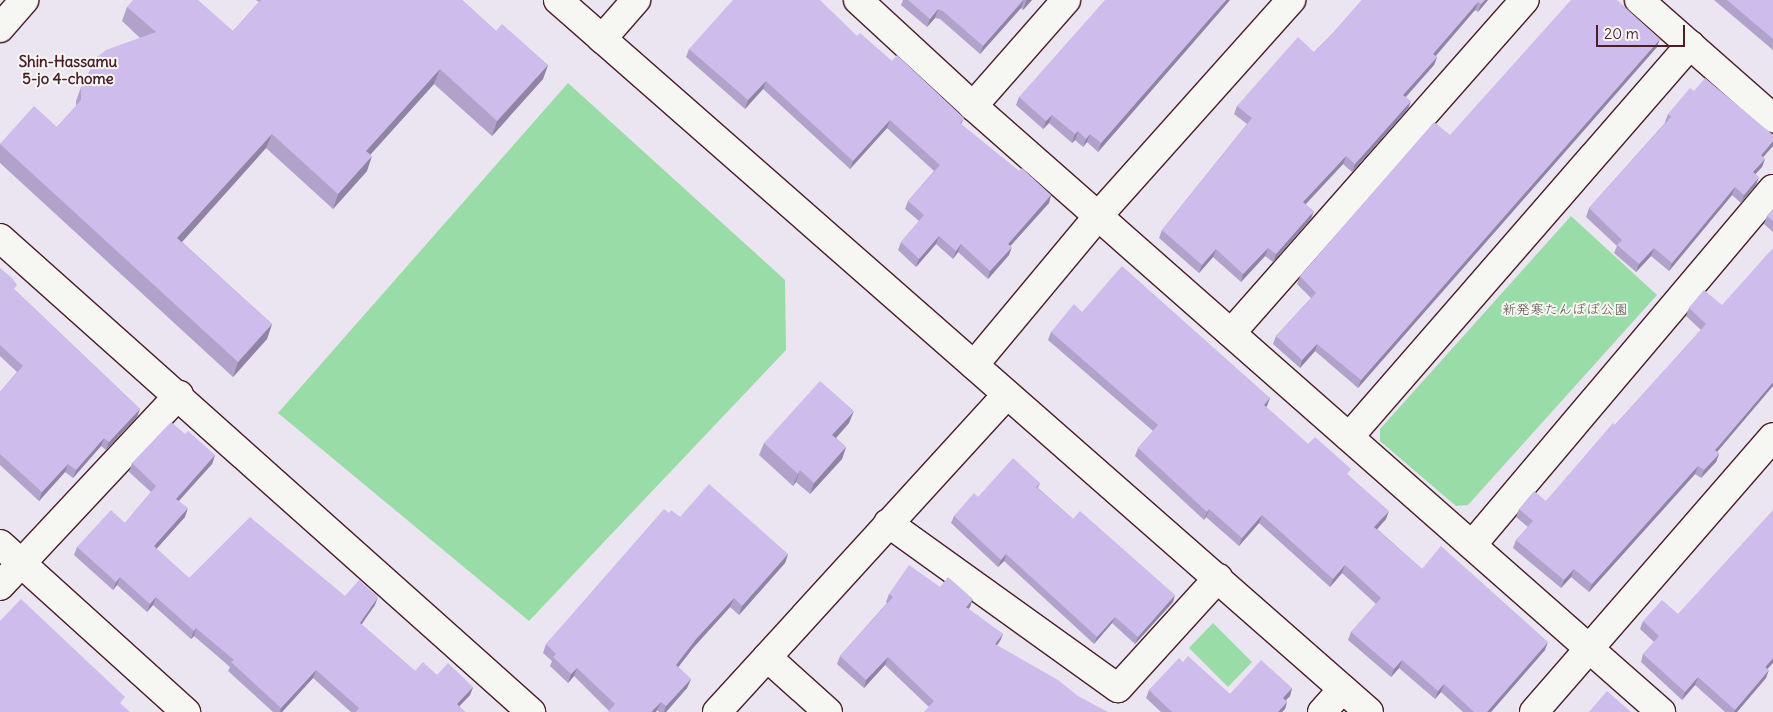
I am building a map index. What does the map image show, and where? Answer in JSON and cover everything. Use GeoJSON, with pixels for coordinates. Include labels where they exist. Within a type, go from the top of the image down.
{"type":"FeatureCollection","features":[{"type":"Feature","properties":{"kind":"street"},"geometry":{"type":"LineString","coordinates":[[0,28],[24,0]]}},
{"type":"Feature","properties":{"kind":"street"},"geometry":{"type":"LineString","coordinates":[[558,0],[1369,712]]}},
{"type":"Feature","properties":{"kind":"street"},"geometry":{"type":"LineString","coordinates":[[602,39],[636,0]]}},
{"type":"Feature","properties":{"kind":"street"},"geometry":{"type":"LineString","coordinates":[[973,106],[1066,0]]}},
{"type":"Feature","properties":{"kind":"street"},"geometry":{"type":"LineString","coordinates":[[974,365],[1098,216],[1291,0]]}},
{"type":"Feature","properties":{"kind":"street"},"geometry":{"type":"LineString","coordinates":[[1231,333],[1525,0]]}},
{"type":"Feature","properties":{"kind":"street"},"geometry":{"type":"LineString","coordinates":[[1639,0],[1773,118]]}},
{"type":"Feature","properties":{"kind":"street"},"geometry":{"type":"LineString","coordinates":[[860,1],[973,106],[1661,712]]}},
{"type":"Feature","properties":{"kind":"street"},"geometry":{"type":"LineString","coordinates":[[1349,437],[1690,45]]}},
{"type":"Feature","properties":{"kind":"street"},"geometry":{"type":"LineString","coordinates":[[1472,545],[1773,189]]}},
{"type":"Feature","properties":{"kind":"street"},"geometry":{"type":"LineString","coordinates":[[0,238],[179,395],[531,712]]}},
{"type":"Feature","properties":{"kind":"street"},"geometry":{"type":"LineString","coordinates":[[717,712],[1007,394]]}},
{"type":"Feature","properties":{"kind":"street"},"geometry":{"type":"LineString","coordinates":[[0,586],[20,562],[179,395]]}},
{"type":"Feature","properties":{"kind":"street"},"geometry":{"type":"LineString","coordinates":[[1534,712],[1773,437]]}},
{"type":"Feature","properties":{"kind":"street"},"geometry":{"type":"LineString","coordinates":[[888,524],[1118,688],[1218,578]]}},
{"type":"Feature","properties":{"kind":"street"},"geometry":{"type":"LineString","coordinates":[[0,544],[186,712]]}},
{"type":"Feature","properties":{"kind":"street"},"geometry":{"type":"LineString","coordinates":[[767,657],[828,712]]}},
{"type":"Feature","properties":{"kind":"street"},"geometry":{"type":"LineString","coordinates":[[1322,712],[1343,689]]}},
{"type":"Feature","properties":{"kind":"green space"},"geometry":{"type":"Polygon","coordinates":[[[568,83],[785,280],[786,350],[529,621],[278,413],[568,83]]]}},
{"type":"Feature","properties":{"kind":"green space","name":"新発寒たんぽぽ公園"},"geometry":{"type":"Polygon","coordinates":[[[1571,216],[1657,295],[1468,505],[1456,506],[1380,441],[1380,429],[1571,216]]]}},
{"type":"Feature","properties":{"kind":"green space"},"geometry":{"type":"Polygon","coordinates":[[[1213,623],[1252,662],[1228,687],[1189,648],[1213,623]]]}},
{"type":"Feature","properties":{"kind":"building"},"geometry":{"type":"Polygon","coordinates":[[[133,0],[198,0],[233,31],[261,0],[462,0],[496,31],[502,24],[548,65],[497,121],[440,69],[366,151],[372,156],[338,194],[272,134],[177,238],[272,324],[238,362],[0,144],[34,106],[57,127],[81,100],[81,87],[96,58],[106,50],[156,32],[127,7],[133,0]]]}},
{"type":"Feature","properties":{"kind":"building"},"geometry":{"type":"Polygon","coordinates":[[[733,0],[820,0],[857,36],[860,33],[892,61],[897,55],[964,118],[960,123],[1019,171],[1022,168],[1051,195],[1008,244],[1012,247],[990,271],[961,244],[956,251],[939,236],[919,259],[901,242],[924,215],[908,201],[940,165],[890,120],[853,161],[766,81],[748,100],[689,49],[733,0]]]}},
{"type":"Feature","properties":{"kind":"building"},"geometry":{"type":"Polygon","coordinates":[[[908,0],[1023,0],[983,46],[943,11],[938,9],[930,19],[908,0]]]}},
{"type":"Feature","properties":{"kind":"building"},"geometry":{"type":"Polygon","coordinates":[[[1105,0],[1226,0],[1101,143],[1090,134],[1086,139],[1078,131],[1075,134],[1052,115],[1046,121],[1019,97],[1105,0]]]}},
{"type":"Feature","properties":{"kind":"building"},"geometry":{"type":"Polygon","coordinates":[[[1362,0],[1485,0],[1481,4],[1478,2],[1433,54],[1437,57],[1403,95],[1411,101],[1355,164],[1346,156],[1303,202],[1314,211],[1276,254],[1268,248],[1243,274],[1216,249],[1202,265],[1162,230],[1252,118],[1237,106],[1298,37],[1314,52],[1362,0]]]}},
{"type":"Feature","properties":{"kind":"building"},"geometry":{"type":"Polygon","coordinates":[[[1571,0],[1617,0],[1660,39],[1361,380],[1317,344],[1302,360],[1276,336],[1316,293],[1300,276],[1434,122],[1450,135],[1571,0]]]}},
{"type":"Feature","properties":{"kind":"building"},"geometry":{"type":"Polygon","coordinates":[[[1727,0],[1773,0],[1773,39],[1727,0]]]}},
{"type":"Feature","properties":{"kind":"building"},"geometry":{"type":"Polygon","coordinates":[[[1705,78],[1773,135],[1773,141],[1761,155],[1765,159],[1753,172],[1759,177],[1744,195],[1735,187],[1672,263],[1654,248],[1639,264],[1617,245],[1622,240],[1589,208],[1671,117],[1668,114],[1690,88],[1694,91],[1705,78]]]}},
{"type":"Feature","properties":{"kind":"building"},"geometry":{"type":"Polygon","coordinates":[[[1773,209],[1773,221],[1767,216],[1773,209]]]}},
{"type":"Feature","properties":{"kind":"building"},"geometry":{"type":"Polygon","coordinates":[[[1773,248],[1773,382],[1715,450],[1719,454],[1704,470],[1698,466],[1592,584],[1574,569],[1564,580],[1516,540],[1533,521],[1519,509],[1534,491],[1546,501],[1613,423],[1615,425],[1706,324],[1689,308],[1704,290],[1722,305],[1773,248]]]}},
{"type":"Feature","properties":{"kind":"building"},"geometry":{"type":"Polygon","coordinates":[[[1122,266],[1270,398],[1264,405],[1308,444],[1315,437],[1351,469],[1347,474],[1389,511],[1374,527],[1422,569],[1441,546],[1548,642],[1487,712],[1474,712],[1444,684],[1438,691],[1402,660],[1394,669],[1351,632],[1381,598],[1345,565],[1333,579],[1262,515],[1242,538],[1209,509],[1207,512],[1138,448],[1158,425],[1051,332],[1074,304],[1082,312],[1122,266]]]}},
{"type":"Feature","properties":{"kind":"building"},"geometry":{"type":"Polygon","coordinates":[[[0,268],[17,285],[14,289],[140,409],[109,442],[104,438],[76,470],[68,464],[42,492],[0,454],[0,392],[23,366],[0,345],[0,268]]]}},
{"type":"Feature","properties":{"kind":"building"},"geometry":{"type":"Polygon","coordinates":[[[820,381],[854,411],[832,435],[846,447],[814,483],[800,470],[798,474],[764,443],[820,381]]]}},
{"type":"Feature","properties":{"kind":"building"},"geometry":{"type":"Polygon","coordinates":[[[171,422],[185,434],[188,431],[215,455],[176,499],[188,508],[154,546],[189,578],[250,517],[345,596],[359,580],[378,597],[360,623],[415,671],[423,662],[437,675],[448,663],[473,687],[457,704],[465,712],[356,712],[359,708],[316,670],[281,708],[231,662],[234,660],[196,628],[194,631],[156,597],[150,604],[120,577],[116,582],[77,547],[111,510],[125,523],[156,486],[132,463],[171,422]]]}},
{"type":"Feature","properties":{"kind":"building"},"geometry":{"type":"Polygon","coordinates":[[[1013,458],[1040,483],[1036,487],[1073,519],[1080,511],[1175,595],[1138,637],[1115,617],[1097,637],[1006,554],[1001,560],[954,516],[974,493],[978,497],[1013,458]]]}},
{"type":"Feature","properties":{"kind":"building"},"geometry":{"type":"Polygon","coordinates":[[[709,484],[788,554],[742,606],[734,598],[696,639],[676,665],[691,679],[666,706],[661,702],[651,712],[608,712],[615,704],[577,668],[571,674],[553,657],[556,654],[546,644],[664,509],[669,513],[671,510],[680,517],[709,484]]]}},
{"type":"Feature","properties":{"kind":"building"},"geometry":{"type":"Polygon","coordinates":[[[1773,510],[1773,658],[1765,667],[1769,670],[1735,710],[1698,677],[1685,692],[1643,654],[1659,636],[1643,621],[1662,600],[1678,614],[1773,510]]]}},
{"type":"Feature","properties":{"kind":"building"},"geometry":{"type":"Polygon","coordinates":[[[909,565],[940,587],[948,577],[973,599],[966,607],[1003,634],[995,644],[1058,680],[1078,696],[1108,712],[924,712],[934,701],[888,657],[866,680],[840,656],[893,597],[889,594],[909,565]]]}},
{"type":"Feature","properties":{"kind":"building"},"geometry":{"type":"Polygon","coordinates":[[[21,599],[125,697],[120,703],[130,712],[0,712],[0,621],[21,599]]]}},
{"type":"Feature","properties":{"kind":"building"},"geometry":{"type":"Polygon","coordinates":[[[1188,656],[1230,694],[1261,660],[1292,688],[1283,698],[1287,702],[1278,712],[1172,712],[1149,690],[1179,658],[1183,662],[1188,656]]]}},
{"type":"Feature","properties":{"kind":"building"},"geometry":{"type":"Polygon","coordinates":[[[1607,691],[1631,712],[1589,712],[1607,691]]]}},
{"type":"Feature","properties":{"kind":"district","name":"Shin-Hassamu 5-jo 4-chome"},"geometry":{"type":"Point","coordinates":[68,70]}}]}
